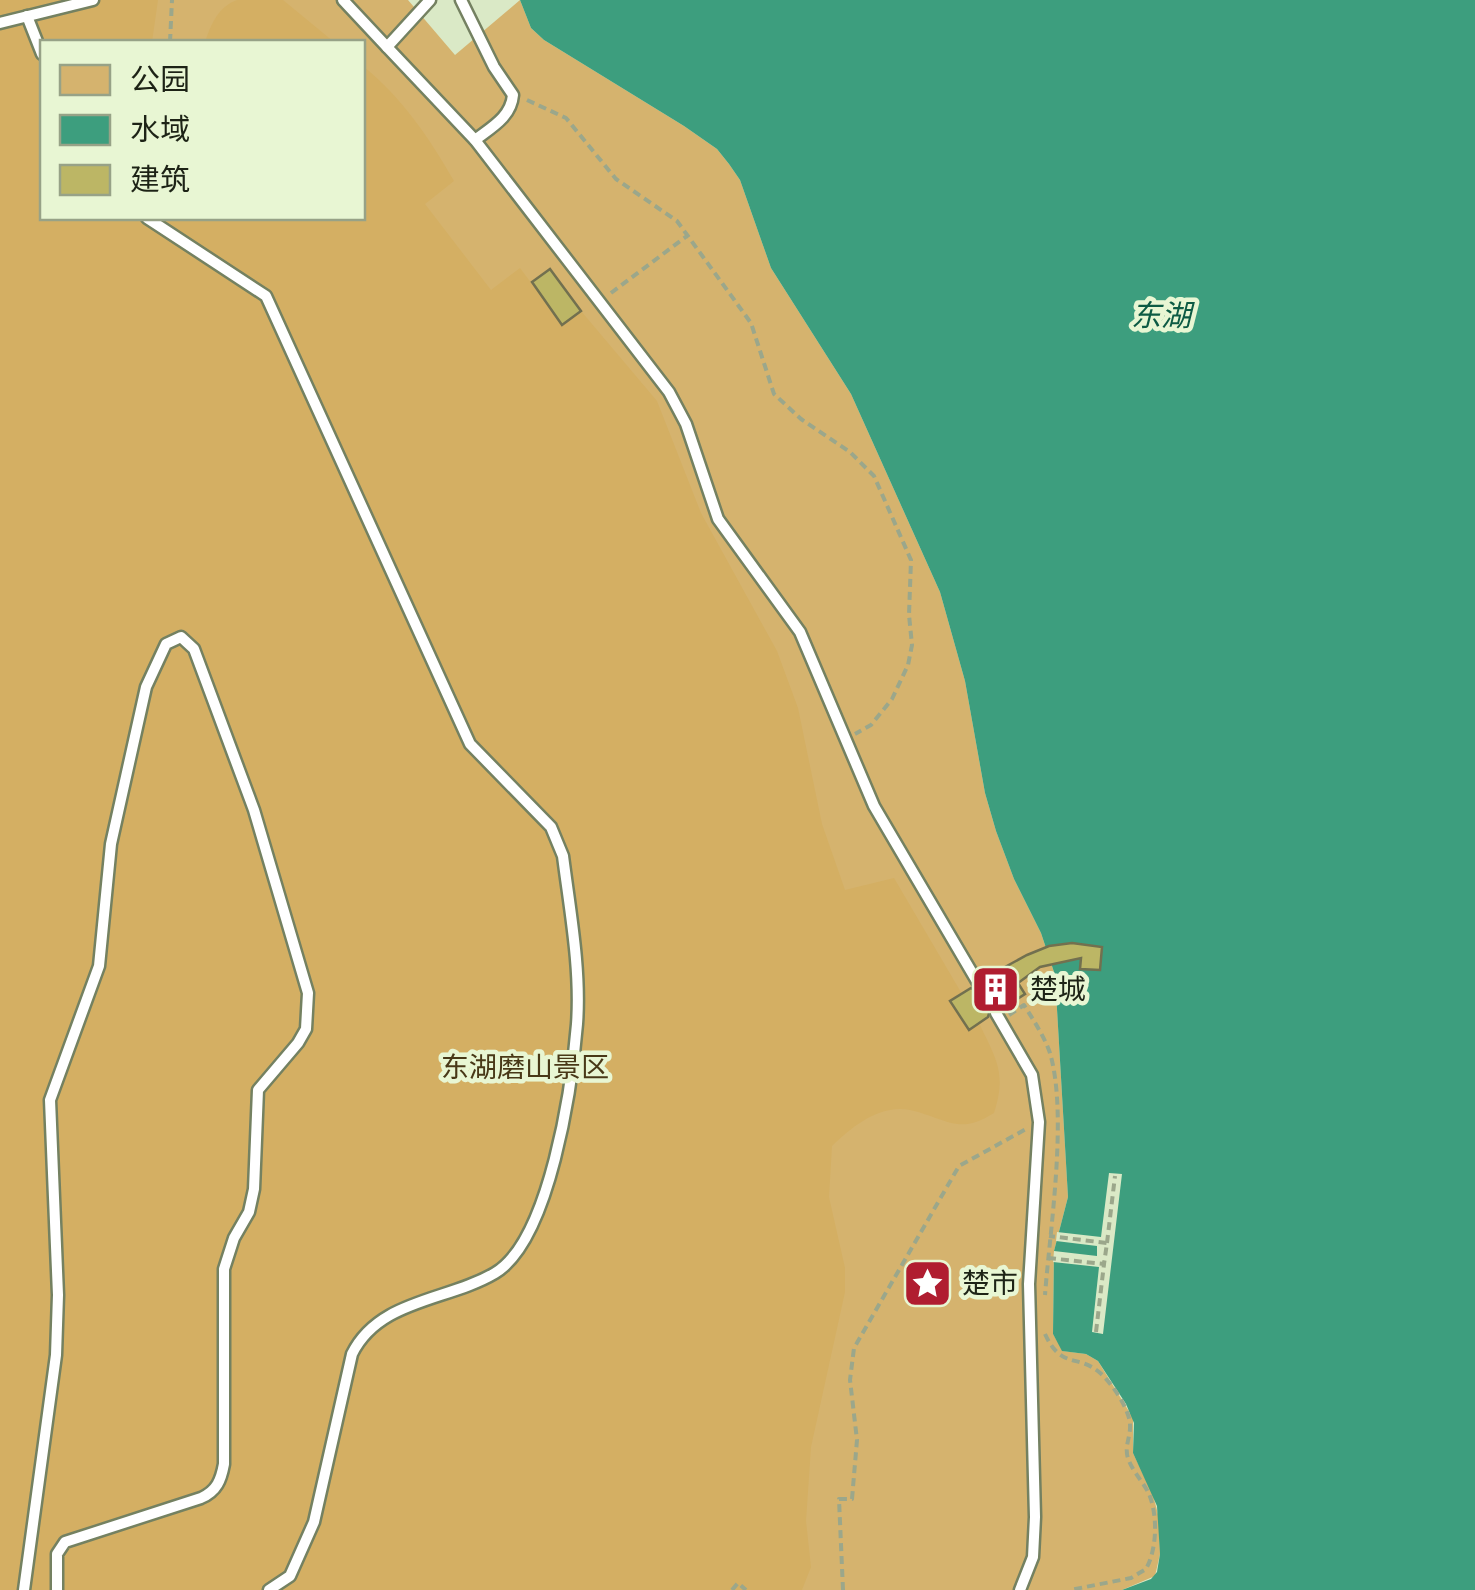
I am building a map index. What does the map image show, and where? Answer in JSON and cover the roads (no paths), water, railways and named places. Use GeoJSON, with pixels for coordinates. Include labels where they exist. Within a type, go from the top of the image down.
{"type":"FeatureCollection","features":[{"type":"Feature","properties":{"kind":"lane"},"geometry":{"type":"LineString","coordinates":[[0,22],[93,0]]}},
{"type":"Feature","properties":{"kind":"lane"},"geometry":{"type":"LineString","coordinates":[[342,0],[475,140],[680,410],[718,519],[800,632],[874,806],[978,983]]}},
{"type":"Feature","properties":{"kind":"lane"},"geometry":{"type":"LineString","coordinates":[[388,47],[430,0]]}},
{"type":"Feature","properties":{"kind":"lane"},"geometry":{"type":"LineString","coordinates":[[461,0],[494,68],[513,95],[505,116],[475,140]]}},
{"type":"Feature","properties":{"kind":"lane"},"geometry":{"type":"LineString","coordinates":[[27,16],[40,49]]}},
{"type":"Feature","properties":{"kind":"lane"},"geometry":{"type":"LineString","coordinates":[[150,220],[266,296],[470,744],[543,817],[558,840],[576,964],[577,1023],[570,1074],[551,1173],[536,1220],[516,1256],[492,1274],[402,1309],[370,1328],[359,1340],[352,1354],[314,1522],[290,1576],[269,1590]]}},
{"type":"Feature","properties":{"kind":"lane"},"geometry":{"type":"LineString","coordinates":[[24,1590],[56,1355],[58,1256],[50,1100],[98,966],[111,844],[146,687],[166,644],[182,637],[194,649],[254,810],[302,967],[309,1013],[298,1044],[258,1090],[254,1189],[249,1212],[224,1269],[224,1464],[220,1480],[216,1488],[201,1498],[65,1542],[57,1554],[57,1590]]}},
{"type":"Feature","properties":{"kind":"lane"},"geometry":{"type":"LineString","coordinates":[[998,1016],[1032,1076],[1038,1122],[1029,1284],[1035,1517],[1032,1557],[1020,1590]]}},
{"type":"Feature","properties":{"kind":"water","name":"东湖"},"geometry":{"type":"Polygon","coordinates":[[[520,0],[1475,0],[1475,1590],[1122,1590],[1151,1579],[1157,1572],[1157,1506],[1133,1453],[1134,1423],[1126,1404],[1098,1361],[1086,1354],[1062,1351],[1053,1334],[1054,1251],[1068,1197],[1055,975],[996,831],[985,793],[965,681],[940,592],[851,394],[771,268],[740,180],[729,164],[717,149],[684,126],[544,40],[531,28],[520,0]]]}},
{"type":"Feature","properties":{"kind":"place","name":"楚城"},"geometry":{"type":"Point","coordinates":[995,989]}},
{"type":"Feature","properties":{"kind":"place","name":"楚市"},"geometry":{"type":"Point","coordinates":[927,1283]}},
{"type":"Feature","properties":{"kind":"park label","name":"东湖磨山景区"},"geometry":{"type":"Point","coordinates":[525,1067]}}]}
